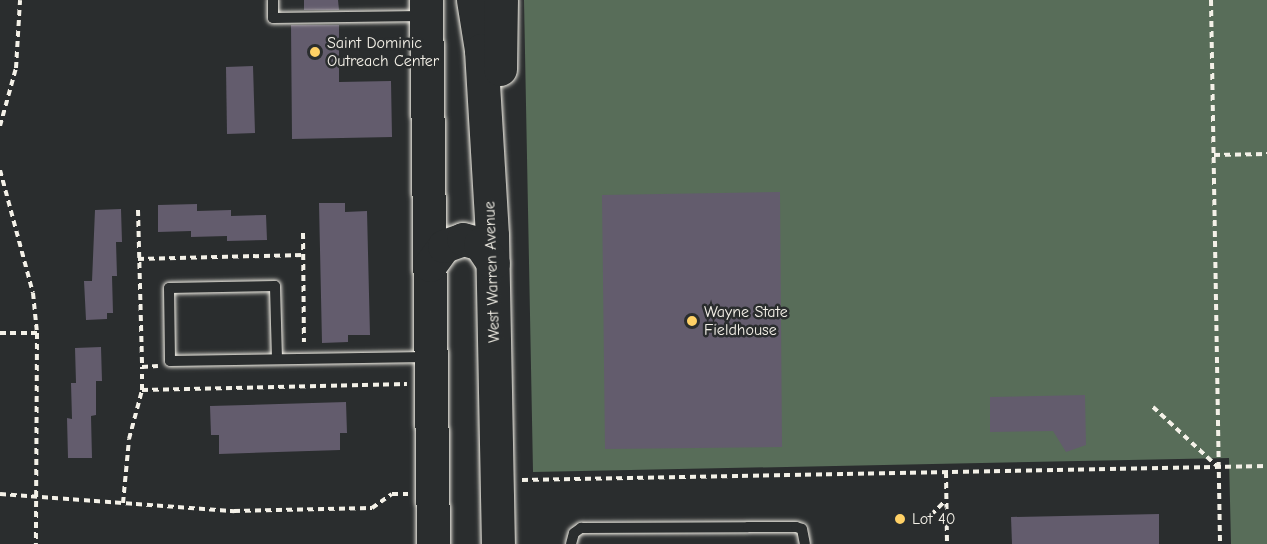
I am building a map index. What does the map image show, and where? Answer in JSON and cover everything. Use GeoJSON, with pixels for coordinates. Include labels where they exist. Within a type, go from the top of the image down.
{"type":"FeatureCollection","features":[{"type":"Feature","properties":{"kind":"main road","name":"West Warren Avenue"},"geometry":{"type":"LineString","coordinates":[[473,0],[482,60],[493,249],[498,544]]}},
{"type":"Feature","properties":{"kind":"main road"},"geometry":{"type":"LineString","coordinates":[[430,265],[444,246],[463,239],[493,249],[498,217],[501,0]]}},
{"type":"Feature","properties":{"kind":"main road"},"geometry":{"type":"LineString","coordinates":[[426,8],[433,544]]}},
{"type":"Feature","properties":{"kind":"lane"},"geometry":{"type":"LineString","coordinates":[[273,0],[273,18],[426,8]]}},
{"type":"Feature","properties":{"kind":"lane"},"geometry":{"type":"LineString","coordinates":[[276,359],[275,286],[169,288],[170,361],[430,357]]}},
{"type":"Feature","properties":{"kind":"lane"},"geometry":{"type":"LineString","coordinates":[[571,544],[574,533],[581,528],[796,527],[802,529],[805,544]]}},
{"type":"Feature","properties":{"kind":"path"},"geometry":{"type":"LineString","coordinates":[[0,126],[16,68],[20,0]]}},
{"type":"Feature","properties":{"kind":"path"},"geometry":{"type":"LineString","coordinates":[[1211,0],[1221,544]]}},
{"type":"Feature","properties":{"kind":"path"},"geometry":{"type":"LineString","coordinates":[[1214,154],[1267,154]]}},
{"type":"Feature","properties":{"kind":"path"},"geometry":{"type":"LineString","coordinates":[[0,170],[33,294],[37,333],[36,544]]}},
{"type":"Feature","properties":{"kind":"path"},"geometry":{"type":"LineString","coordinates":[[123,503],[129,439],[142,390],[138,210]]}},
{"type":"Feature","properties":{"kind":"path"},"geometry":{"type":"LineString","coordinates":[[303,233],[304,342]]}},
{"type":"Feature","properties":{"kind":"path"},"geometry":{"type":"LineString","coordinates":[[138,259],[303,255]]}},
{"type":"Feature","properties":{"kind":"path"},"geometry":{"type":"LineString","coordinates":[[0,333],[37,333]]}},
{"type":"Feature","properties":{"kind":"path"},"geometry":{"type":"LineString","coordinates":[[142,367],[171,366],[170,361]]}},
{"type":"Feature","properties":{"kind":"path"},"geometry":{"type":"LineString","coordinates":[[142,390],[408,384]]}},
{"type":"Feature","properties":{"kind":"path"},"geometry":{"type":"LineString","coordinates":[[1153,407],[1219,467]]}},
{"type":"Feature","properties":{"kind":"path"},"geometry":{"type":"LineString","coordinates":[[498,481],[1267,466]]}},
{"type":"Feature","properties":{"kind":"path"},"geometry":{"type":"LineString","coordinates":[[946,472],[947,544]]}},
{"type":"Feature","properties":{"kind":"path"},"geometry":{"type":"LineString","coordinates":[[0,494],[234,511],[372,508],[392,494],[432,494]]}},
{"type":"Feature","properties":{"kind":"path"},"geometry":{"type":"LineString","coordinates":[[931,515],[946,500]]}},
{"type":"Feature","properties":{"kind":"green space"},"geometry":{"type":"Polygon","coordinates":[[[524,0],[1267,0],[1267,544],[1231,544],[1229,458],[533,472],[524,0]]]}},
{"type":"Feature","properties":{"kind":"building"},"geometry":{"type":"Polygon","coordinates":[[[304,0],[338,0],[339,10],[304,10],[304,0]]]}},
{"type":"Feature","properties":{"kind":"building","name":"Saint Dominic Outreach Center"},"geometry":{"type":"Polygon","coordinates":[[[291,25],[339,25],[339,82],[391,81],[392,137],[292,139],[291,25]]]}},
{"type":"Feature","properties":{"kind":"building"},"geometry":{"type":"Polygon","coordinates":[[[253,66],[255,133],[227,134],[226,67],[253,66]]]}},
{"type":"Feature","properties":{"kind":"building","name":"Wayne State Fieldhouse"},"geometry":{"type":"Polygon","coordinates":[[[780,192],[782,447],[605,449],[602,195],[780,192]]]}},
{"type":"Feature","properties":{"kind":"building"},"geometry":{"type":"Polygon","coordinates":[[[319,203],[345,203],[345,212],[367,211],[370,335],[348,335],[348,342],[322,343],[319,203]]]}},
{"type":"Feature","properties":{"kind":"building"},"geometry":{"type":"Polygon","coordinates":[[[197,204],[197,211],[231,210],[231,216],[266,215],[267,240],[227,241],[227,236],[191,237],[191,231],[158,232],[158,205],[197,204]]]}},
{"type":"Feature","properties":{"kind":"building"},"geometry":{"type":"Polygon","coordinates":[[[121,209],[122,242],[116,242],[117,276],[112,276],[113,313],[107,313],[107,319],[86,320],[84,281],[92,281],[95,210],[121,209]]]}},
{"type":"Feature","properties":{"kind":"building"},"geometry":{"type":"Polygon","coordinates":[[[101,347],[102,381],[96,381],[96,415],[91,416],[92,458],[68,458],[67,418],[72,419],[71,383],[76,383],[75,348],[101,347]]]}},
{"type":"Feature","properties":{"kind":"building"},"geometry":{"type":"Polygon","coordinates":[[[1085,395],[1086,445],[1066,452],[1053,431],[990,432],[990,397],[1085,395]]]}},
{"type":"Feature","properties":{"kind":"building"},"geometry":{"type":"Polygon","coordinates":[[[346,402],[347,433],[340,433],[340,450],[219,454],[219,435],[211,435],[210,406],[346,402]]]}},
{"type":"Feature","properties":{"kind":"building"},"geometry":{"type":"Polygon","coordinates":[[[1159,514],[1159,544],[1012,544],[1011,517],[1159,514]]]}},
{"type":"Feature","properties":{"kind":"place","name":"Saint Dominic Outreach Center"},"geometry":{"type":"Point","coordinates":[315,52]}},
{"type":"Feature","properties":{"kind":"place","name":"Wayne State Fieldhouse"},"geometry":{"type":"Point","coordinates":[692,321]}},
{"type":"Feature","properties":{"kind":"place","name":"Lot 40"},"geometry":{"type":"Point","coordinates":[900,519]}}]}
